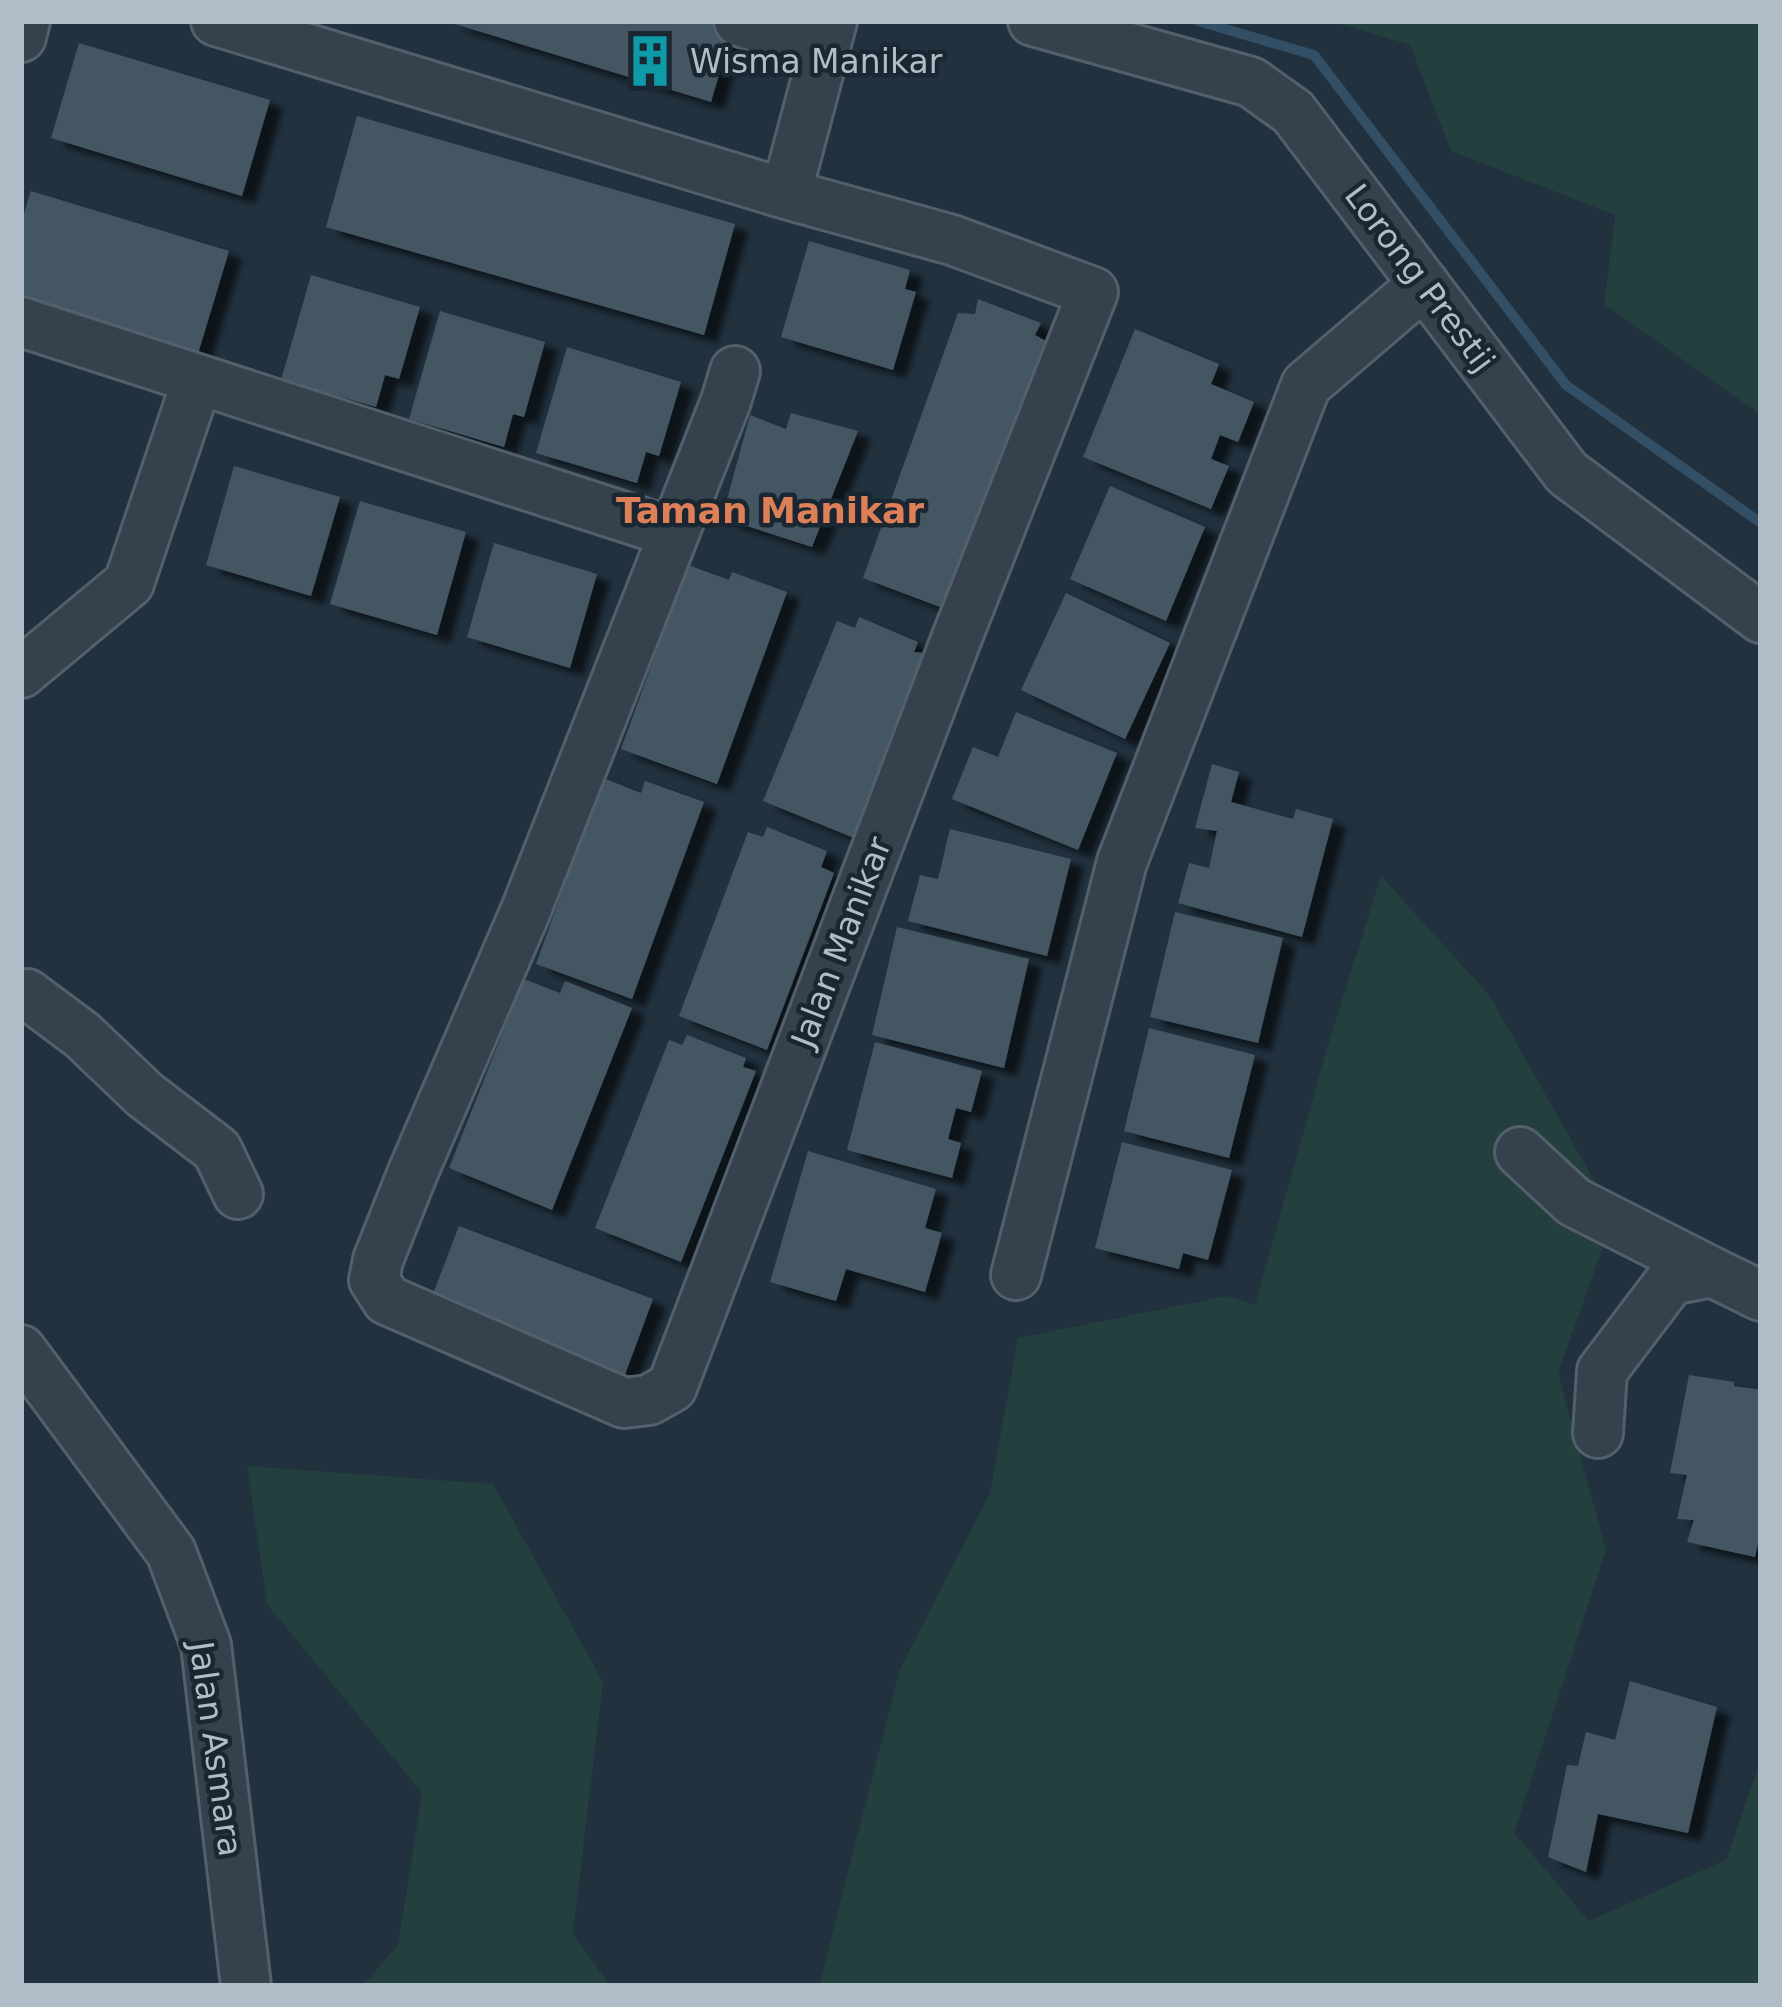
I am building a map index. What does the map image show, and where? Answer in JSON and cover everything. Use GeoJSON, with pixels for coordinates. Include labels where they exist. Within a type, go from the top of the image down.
{"type":"FeatureCollection","features":[{"type":"Feature","properties":{"kind":"street"},"geometry":{"type":"LineString","coordinates":[[21,37],[25,21]]}},
{"type":"Feature","properties":{"kind":"street","name":"Jalan Manikar"},"geometry":{"type":"LineString","coordinates":[[216,21],[952,240],[1093,292],[672,1387],[650,1400],[624,1402],[387,1300],[374,1280],[413,1172],[526,910],[735,371]]}},
{"type":"Feature","properties":{"kind":"street"},"geometry":{"type":"LineString","coordinates":[[740,21],[828,35],[786,194]]}},
{"type":"Feature","properties":{"kind":"street","name":"Lorong Prestij"},"geometry":{"type":"LineString","coordinates":[[1034,21],[1251,82],[1293,112],[1567,472],[1761,618]]}},
{"type":"Feature","properties":{"kind":"street"},"geometry":{"type":"LineString","coordinates":[[1016,1275],[1122,862],[1306,385],[1424,284]]}},
{"type":"Feature","properties":{"kind":"street"},"geometry":{"type":"LineString","coordinates":[[21,322],[674,532]]}},
{"type":"Feature","properties":{"kind":"street"},"geometry":{"type":"LineString","coordinates":[[21,673],[129,583],[197,381]]}},
{"type":"Feature","properties":{"kind":"street"},"geometry":{"type":"LineString","coordinates":[[21,995],[27,994],[82,1035],[145,1095],[217,1150],[238,1194]]}},
{"type":"Feature","properties":{"kind":"street"},"geometry":{"type":"LineString","coordinates":[[1520,1152],[1574,1202],[1761,1296]]}},
{"type":"Feature","properties":{"kind":"street"},"geometry":{"type":"LineString","coordinates":[[1598,1433],[1603,1371],[1671,1280],[1712,1273]]}},
{"type":"Feature","properties":{"kind":"street","name":"Jalan Asmara"},"geometry":{"type":"LineString","coordinates":[[21,1350],[171,1552],[206,1645],[246,1986]]}},
{"type":"Feature","properties":{"kind":"green space"},"geometry":{"type":"Polygon","coordinates":[[[1331,21],[1761,21],[1761,415],[1604,304],[1615,215],[1451,151],[1410,45],[1331,21]]]}},
{"type":"Feature","properties":{"kind":"green space"},"geometry":{"type":"Polygon","coordinates":[[[1381,876],[1490,996],[1614,1216],[1558,1373],[1606,1550],[1514,1833],[1589,1921],[1726,1860],[1761,1759],[1761,1986],[819,1986],[900,1669],[990,1493],[1018,1338],[1227,1296],[1255,1305],[1381,876]]]}},
{"type":"Feature","properties":{"kind":"green space"},"geometry":{"type":"Polygon","coordinates":[[[247,1466],[493,1484],[603,1682],[573,1933],[610,1986],[362,1986],[398,1945],[422,1793],[267,1604],[247,1466]]]}},
{"type":"Feature","properties":{"kind":"building","name":"Wisma Manikar"},"geometry":{"type":"Polygon","coordinates":[[[445,21],[735,21],[711,102],[445,21]]]}},
{"type":"Feature","properties":{"kind":"building"},"geometry":{"type":"Polygon","coordinates":[[[79,43],[270,100],[242,196],[51,138],[79,43]]]}},
{"type":"Feature","properties":{"kind":"building"},"geometry":{"type":"Polygon","coordinates":[[[357,116],[735,224],[704,335],[326,227],[357,116]]]}},
{"type":"Feature","properties":{"kind":"building"},"geometry":{"type":"Polygon","coordinates":[[[31,191],[229,251],[197,357],[21,303],[21,223],[31,191]]]}},
{"type":"Feature","properties":{"kind":"building"},"geometry":{"type":"Polygon","coordinates":[[[809,241],[910,270],[905,289],[916,292],[893,370],[781,337],[809,241]]]}},
{"type":"Feature","properties":{"kind":"building"},"geometry":{"type":"Polygon","coordinates":[[[311,275],[420,307],[399,379],[385,375],[376,407],[281,380],[311,275]]]}},
{"type":"Feature","properties":{"kind":"building"},"geometry":{"type":"Polygon","coordinates":[[[978,299],[1041,323],[1035,335],[1051,344],[948,610],[863,578],[958,313],[975,314],[978,299]]]}},
{"type":"Feature","properties":{"kind":"building"},"geometry":{"type":"Polygon","coordinates":[[[440,311],[545,342],[524,417],[513,414],[504,447],[409,419],[440,311]]]}},
{"type":"Feature","properties":{"kind":"building"},"geometry":{"type":"Polygon","coordinates":[[[1135,329],[1219,364],[1211,384],[1254,402],[1238,442],[1220,435],[1211,459],[1229,466],[1211,509],[1083,457],[1135,329]]]}},
{"type":"Feature","properties":{"kind":"building"},"geometry":{"type":"Polygon","coordinates":[[[567,347],[681,382],[659,456],[646,452],[637,483],[536,453],[567,347]]]}},
{"type":"Feature","properties":{"kind":"building"},"geometry":{"type":"Polygon","coordinates":[[[791,413],[858,431],[812,547],[722,518],[750,415],[786,429],[791,413]]]}},
{"type":"Feature","properties":{"kind":"building"},"geometry":{"type":"Polygon","coordinates":[[[234,466],[340,497],[311,596],[206,565],[234,466]]]}},
{"type":"Feature","properties":{"kind":"building"},"geometry":{"type":"Polygon","coordinates":[[[1110,486],[1205,527],[1166,621],[1070,579],[1110,486]]]}},
{"type":"Feature","properties":{"kind":"building"},"geometry":{"type":"Polygon","coordinates":[[[360,501],[466,532],[437,635],[330,604],[360,501]]]}},
{"type":"Feature","properties":{"kind":"building"},"geometry":{"type":"Polygon","coordinates":[[[494,543],[597,574],[570,668],[467,637],[494,543]]]}},
{"type":"Feature","properties":{"kind":"building"},"geometry":{"type":"Polygon","coordinates":[[[688,565],[729,580],[732,572],[787,592],[717,784],[621,749],[688,565]]]}},
{"type":"Feature","properties":{"kind":"building"},"geometry":{"type":"Polygon","coordinates":[[[1066,593],[1170,643],[1125,739],[1021,690],[1066,593]]]}},
{"type":"Feature","properties":{"kind":"building"},"geometry":{"type":"Polygon","coordinates":[[[859,617],[918,642],[914,652],[934,654],[859,840],[763,801],[837,621],[855,628],[859,617]]]}},
{"type":"Feature","properties":{"kind":"building"},"geometry":{"type":"Polygon","coordinates":[[[1016,712],[1117,753],[1078,850],[952,799],[973,747],[998,757],[1016,712]]]}},
{"type":"Feature","properties":{"kind":"building"},"geometry":{"type":"Polygon","coordinates":[[[1212,764],[1239,772],[1231,802],[1293,819],[1296,809],[1333,819],[1302,937],[1178,903],[1189,863],[1209,868],[1217,831],[1195,828],[1212,764]]]}},
{"type":"Feature","properties":{"kind":"building"},"geometry":{"type":"Polygon","coordinates":[[[603,778],[641,793],[645,781],[704,802],[632,999],[536,964],[603,778]]]}},
{"type":"Feature","properties":{"kind":"building"},"geometry":{"type":"Polygon","coordinates":[[[767,827],[827,851],[821,867],[834,873],[767,1050],[679,1016],[748,832],[763,837],[767,827]]]}},
{"type":"Feature","properties":{"kind":"building"},"geometry":{"type":"Polygon","coordinates":[[[950,829],[1071,859],[1047,956],[908,921],[920,875],[938,879],[950,829]]]}},
{"type":"Feature","properties":{"kind":"building"},"geometry":{"type":"Polygon","coordinates":[[[1175,912],[1283,938],[1258,1043],[1150,1017],[1175,912]]]}},
{"type":"Feature","properties":{"kind":"building"},"geometry":{"type":"Polygon","coordinates":[[[897,927],[1029,959],[1004,1068],[872,1035],[897,927]]]}},
{"type":"Feature","properties":{"kind":"building"},"geometry":{"type":"Polygon","coordinates":[[[524,979],[560,993],[565,981],[632,1008],[552,1210],[449,1168],[524,979]]]}},
{"type":"Feature","properties":{"kind":"building"},"geometry":{"type":"Polygon","coordinates":[[[1149,1028],[1255,1055],[1229,1158],[1124,1131],[1149,1028]]]}},
{"type":"Feature","properties":{"kind":"building"},"geometry":{"type":"Polygon","coordinates":[[[687,1035],[746,1058],[743,1067],[756,1071],[681,1262],[595,1228],[669,1040],[682,1045],[687,1035]]]}},
{"type":"Feature","properties":{"kind":"building"},"geometry":{"type":"Polygon","coordinates":[[[875,1042],[982,1071],[971,1112],[956,1108],[948,1139],[961,1143],[952,1178],[847,1150],[875,1042]]]}},
{"type":"Feature","properties":{"kind":"building"},"geometry":{"type":"Polygon","coordinates":[[[1122,1142],[1232,1170],[1208,1260],[1183,1253],[1179,1269],[1095,1248],[1122,1142]]]}},
{"type":"Feature","properties":{"kind":"building"},"geometry":{"type":"Polygon","coordinates":[[[808,1151],[936,1189],[925,1228],[942,1233],[925,1292],[846,1269],[836,1301],[770,1282],[808,1151]]]}},
{"type":"Feature","properties":{"kind":"building"},"geometry":{"type":"Polygon","coordinates":[[[459,1226],[653,1299],[620,1388],[425,1315],[459,1226]]]}},
{"type":"Feature","properties":{"kind":"building"},"geometry":{"type":"Polygon","coordinates":[[[1689,1375],[1761,1390],[1761,1529],[1755,1557],[1687,1542],[1694,1520],[1677,1519],[1687,1475],[1670,1473],[1689,1375]]]}},
{"type":"Feature","properties":{"kind":"building"},"geometry":{"type":"Polygon","coordinates":[[[1630,1681],[1717,1707],[1688,1833],[1598,1814],[1586,1872],[1548,1857],[1567,1765],[1578,1766],[1586,1732],[1615,1740],[1630,1681]]]}},
{"type":"Feature","properties":{"kind":"waterway"},"geometry":{"type":"LineString","coordinates":[[1198,21],[1314,55],[1566,385],[1761,523]]}},
{"type":"Feature","properties":{"kind":"place","name":"Wisma Manikar"},"geometry":{"type":"Point","coordinates":[650,61]}},
{"type":"Feature","properties":{"kind":"district","name":"Taman Manikar"},"geometry":{"type":"Point","coordinates":[770,510]}}]}
